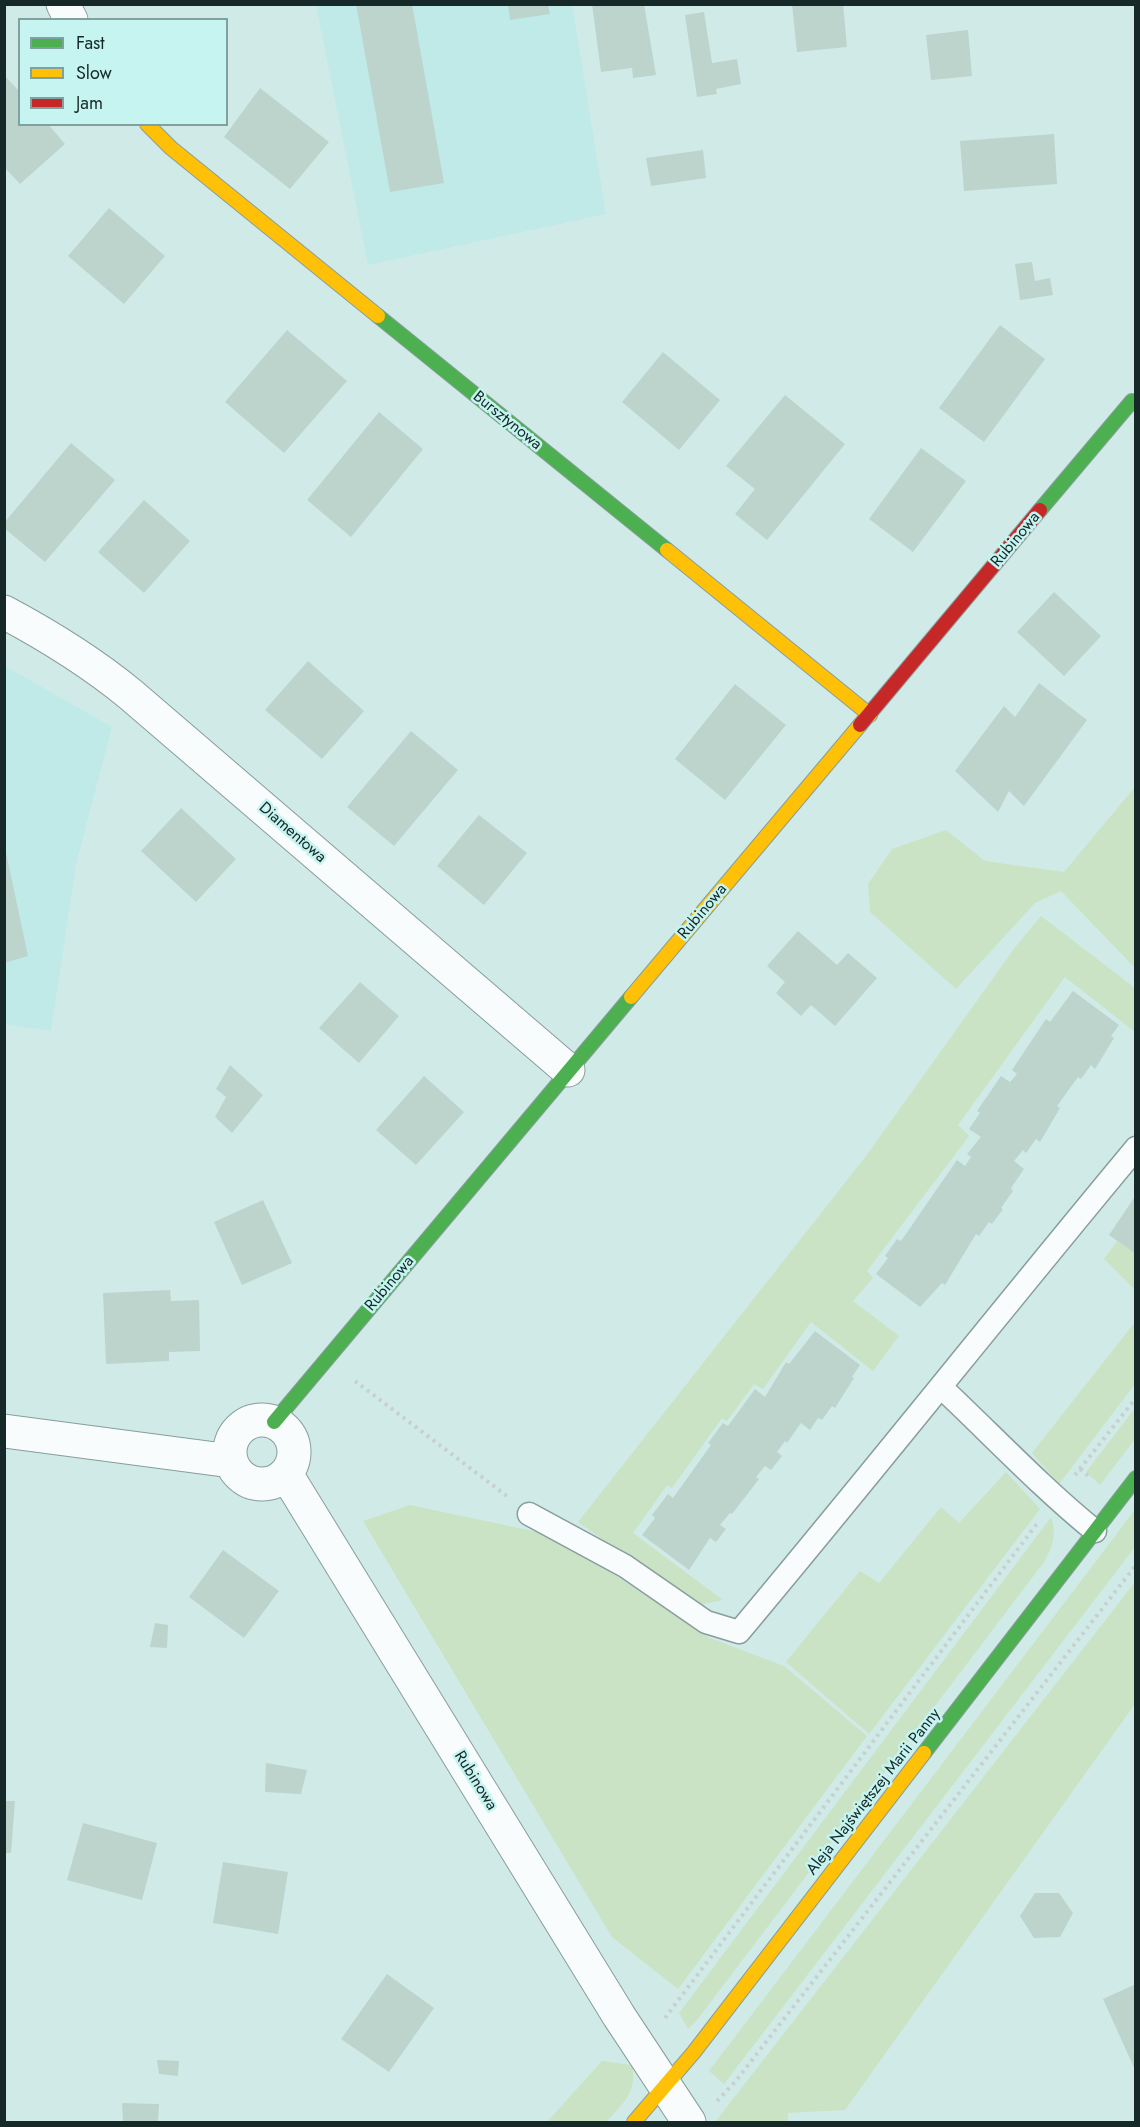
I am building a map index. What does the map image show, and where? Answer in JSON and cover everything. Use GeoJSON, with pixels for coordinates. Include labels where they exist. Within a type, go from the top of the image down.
{"type":"FeatureCollection","features":[{"type":"Feature","properties":{"kind":"street"},"geometry":{"type":"LineString","coordinates":[[63,4],[70,18]]}},
{"type":"Feature","properties":{"kind":"street","name":"Bursztynowa"},"geometry":{"type":"LineString","coordinates":[[149,126],[180,155],[870,715]]}},
{"type":"Feature","properties":{"kind":"street","name":"Rubinowa"},"geometry":{"type":"LineString","coordinates":[[274,1422],[1132,401]]}},
{"type":"Feature","properties":{"kind":"street","name":"Diamentowa"},"geometry":{"type":"LineString","coordinates":[[4,612],[52,638],[97,668],[130,694],[568,1070]]}},
{"type":"Feature","properties":{"kind":"street"},"geometry":{"type":"LineString","coordinates":[[254,1421],[274,1422],[282,1427],[293,1445],[292,1465],[286,1474],[270,1484],[260,1485],[242,1477],[231,1461],[232,1441],[237,1432],[254,1421]]}},
{"type":"Feature","properties":{"kind":"street"},"geometry":{"type":"LineString","coordinates":[[4,1431],[231,1461]]}},
{"type":"Feature","properties":{"kind":"street","name":"Rubinowa"},"geometry":{"type":"LineString","coordinates":[[286,1474],[641,2051],[665,2088],[699,2115]]}},
{"type":"Feature","properties":{"kind":"street","name":"Aleja Najświętszej Marii Panny"},"geometry":{"type":"LineString","coordinates":[[634,2122],[665,2088],[1136,1478]]}},
{"type":"Feature","properties":{"kind":"lane"},"geometry":{"type":"LineString","coordinates":[[529,1514],[625,1566],[706,1622],[739,1632],[942,1388],[962,1359],[1136,1148]]}},
{"type":"Feature","properties":{"kind":"lane"},"geometry":{"type":"LineString","coordinates":[[942,1388],[1023,1464],[1056,1499],[1095,1532]]}},
{"type":"Feature","properties":{"kind":"path"},"geometry":{"type":"LineString","coordinates":[[352,1378],[529,1514]]}},
{"type":"Feature","properties":{"kind":"path"},"geometry":{"type":"LineString","coordinates":[[641,2051],[1056,1499],[1136,1398]]}},
{"type":"Feature","properties":{"kind":"path"},"geometry":{"type":"LineString","coordinates":[[699,2115],[735,2082],[1136,1565]]}},
{"type":"Feature","properties":{"kind":"shaded area"},"geometry":{"type":"Polygon","coordinates":[[[316,5],[572,5],[606,214],[368,265],[316,5]]]}},
{"type":"Feature","properties":{"kind":"shaded area"},"geometry":{"type":"Polygon","coordinates":[[[5,666],[112,727],[76,864],[51,1031],[5,1024],[5,666]]]}},
{"type":"Feature","properties":{"kind":"green space"},"geometry":{"type":"Polygon","coordinates":[[[1135,787],[1135,968],[1061,891],[1035,903],[956,989],[870,912],[868,884],[892,849],[946,830],[985,861],[1064,872],[1135,787]]]}},
{"type":"Feature","properties":{"kind":"green space"},"geometry":{"type":"Polygon","coordinates":[[[1041,916],[1135,988],[1135,1032],[1065,977],[958,1125],[969,1136],[867,1271],[873,1278],[853,1301],[899,1336],[873,1371],[811,1322],[763,1389],[754,1384],[727,1421],[722,1418],[672,1488],[667,1485],[633,1533],[723,1600],[695,1606],[578,1522],[866,1156],[1016,946],[1041,916]]]}},
{"type":"Feature","properties":{"kind":"green space"},"geometry":{"type":"Polygon","coordinates":[[[1117,1241],[1135,1253],[1135,1290],[1104,1259],[1117,1241]]]}},
{"type":"Feature","properties":{"kind":"green space"},"geometry":{"type":"Polygon","coordinates":[[[1135,1322],[1135,1384],[1059,1484],[1032,1453],[1135,1322]]]}},
{"type":"Feature","properties":{"kind":"green space"},"geometry":{"type":"Polygon","coordinates":[[[1135,1408],[1135,1439],[1100,1485],[1086,1472],[1135,1408]]]}},
{"type":"Feature","properties":{"kind":"green space"},"geometry":{"type":"Polygon","coordinates":[[[1006,1472],[1040,1509],[869,1734],[786,1662],[860,1571],[879,1583],[941,1507],[959,1523],[1006,1472]]]}},
{"type":"Feature","properties":{"kind":"green space"},"geometry":{"type":"Polygon","coordinates":[[[410,1505],[556,1536],[710,1638],[784,1666],[867,1736],[678,1989],[612,1937],[363,1521],[410,1505]]]}},
{"type":"Feature","properties":{"kind":"green space"},"geometry":{"type":"Polygon","coordinates":[[[1134,1511],[1135,1547],[724,2084],[709,2071],[1134,1511]]]}},
{"type":"Feature","properties":{"kind":"green space"},"geometry":{"type":"Polygon","coordinates":[[[1051,1517],[1054,1529],[1053,1540],[1044,1562],[688,2029],[679,2013],[1051,1517]]]}},
{"type":"Feature","properties":{"kind":"green space"},"geometry":{"type":"Polygon","coordinates":[[[1135,1582],[1135,1704],[845,2110],[788,2113],[788,2122],[715,2122],[1135,1582]]]}},
{"type":"Feature","properties":{"kind":"green space"},"geometry":{"type":"Polygon","coordinates":[[[602,2061],[632,2065],[631,2090],[618,2109],[606,2122],[547,2122],[602,2061]]]}},
{"type":"Feature","properties":{"kind":"building"},"geometry":{"type":"Polygon","coordinates":[[[356,4],[412,4],[444,183],[390,192],[356,4]]]}},
{"type":"Feature","properties":{"kind":"building"},"geometry":{"type":"Polygon","coordinates":[[[508,4],[548,4],[550,14],[510,20],[508,4]]]}},
{"type":"Feature","properties":{"kind":"building"},"geometry":{"type":"Polygon","coordinates":[[[592,4],[644,4],[656,75],[633,78],[632,68],[601,72],[592,4]]]}},
{"type":"Feature","properties":{"kind":"building"},"geometry":{"type":"Polygon","coordinates":[[[792,4],[843,4],[847,47],[797,52],[792,4]]]}},
{"type":"Feature","properties":{"kind":"building"},"geometry":{"type":"Polygon","coordinates":[[[704,12],[712,63],[737,59],[741,84],[716,89],[717,94],[697,97],[685,15],[704,12]]]}},
{"type":"Feature","properties":{"kind":"building"},"geometry":{"type":"Polygon","coordinates":[[[968,30],[972,76],[931,80],[926,35],[968,30]]]}},
{"type":"Feature","properties":{"kind":"building"},"geometry":{"type":"Polygon","coordinates":[[[4,75],[18,90],[18,126],[50,126],[65,144],[20,184],[4,167],[4,75]]]}},
{"type":"Feature","properties":{"kind":"building"},"geometry":{"type":"Polygon","coordinates":[[[260,88],[329,142],[290,189],[224,137],[260,88]]]}},
{"type":"Feature","properties":{"kind":"building"},"geometry":{"type":"Polygon","coordinates":[[[1054,134],[1057,184],[964,191],[960,141],[1054,134]]]}},
{"type":"Feature","properties":{"kind":"building"},"geometry":{"type":"Polygon","coordinates":[[[703,150],[706,178],[651,186],[646,158],[703,150]]]}},
{"type":"Feature","properties":{"kind":"building"},"geometry":{"type":"Polygon","coordinates":[[[109,208],[165,256],[124,304],[68,256],[109,208]]]}},
{"type":"Feature","properties":{"kind":"building"},"geometry":{"type":"Polygon","coordinates":[[[1032,262],[1035,281],[1050,278],[1053,295],[1020,300],[1015,264],[1032,262]]]}},
{"type":"Feature","properties":{"kind":"building"},"geometry":{"type":"Polygon","coordinates":[[[1000,325],[1045,359],[984,442],[939,408],[1000,325]]]}},
{"type":"Feature","properties":{"kind":"building"},"geometry":{"type":"Polygon","coordinates":[[[287,330],[347,381],[284,453],[225,402],[287,330]]]}},
{"type":"Feature","properties":{"kind":"building"},"geometry":{"type":"Polygon","coordinates":[[[663,352],[720,400],[679,450],[622,402],[663,352]]]}},
{"type":"Feature","properties":{"kind":"building"},"geometry":{"type":"Polygon","coordinates":[[[785,395],[845,444],[767,540],[735,514],[755,489],[726,466],[785,395]]]}},
{"type":"Feature","properties":{"kind":"building"},"geometry":{"type":"Polygon","coordinates":[[[379,412],[423,449],[351,537],[307,500],[379,412]]]}},
{"type":"Feature","properties":{"kind":"building"},"geometry":{"type":"Polygon","coordinates":[[[71,443],[115,480],[45,562],[4,528],[4,523],[71,443]]]}},
{"type":"Feature","properties":{"kind":"building"},"geometry":{"type":"Polygon","coordinates":[[[921,448],[966,481],[913,552],[869,519],[921,448]]]}},
{"type":"Feature","properties":{"kind":"building"},"geometry":{"type":"Polygon","coordinates":[[[144,500],[190,541],[144,593],[98,552],[144,500]]]}},
{"type":"Feature","properties":{"kind":"building"},"geometry":{"type":"Polygon","coordinates":[[[1054,592],[1101,636],[1064,676],[1017,632],[1054,592]]]}},
{"type":"Feature","properties":{"kind":"building"},"geometry":{"type":"Polygon","coordinates":[[[308,661],[364,711],[322,759],[265,710],[308,661]]]}},
{"type":"Feature","properties":{"kind":"building"},"geometry":{"type":"Polygon","coordinates":[[[1039,683],[1087,720],[1024,806],[1009,791],[998,812],[955,771],[1004,706],[1015,717],[1039,683]]]}},
{"type":"Feature","properties":{"kind":"building"},"geometry":{"type":"Polygon","coordinates":[[[735,684],[786,725],[725,800],[675,759],[735,684]]]}},
{"type":"Feature","properties":{"kind":"building"},"geometry":{"type":"Polygon","coordinates":[[[411,731],[458,770],[394,846],[347,807],[411,731]]]}},
{"type":"Feature","properties":{"kind":"building"},"geometry":{"type":"Polygon","coordinates":[[[181,808],[236,859],[196,902],[141,851],[181,808]]]}},
{"type":"Feature","properties":{"kind":"building"},"geometry":{"type":"Polygon","coordinates":[[[479,815],[527,853],[484,905],[437,866],[479,815]]]}},
{"type":"Feature","properties":{"kind":"building"},"geometry":{"type":"Polygon","coordinates":[[[4,843],[28,956],[4,963],[4,843]]]}},
{"type":"Feature","properties":{"kind":"building"},"geometry":{"type":"Polygon","coordinates":[[[798,931],[837,965],[848,953],[877,978],[835,1026],[811,1005],[801,1016],[776,993],[785,982],[767,966],[798,931]]]}},
{"type":"Feature","properties":{"kind":"building"},"geometry":{"type":"Polygon","coordinates":[[[360,982],[399,1016],[359,1063],[319,1028],[360,982]]]}},
{"type":"Feature","properties":{"kind":"building"},"geometry":{"type":"Polygon","coordinates":[[[1073,991],[1119,1025],[1111,1036],[1114,1038],[1095,1069],[1091,1065],[1081,1079],[1078,1077],[1057,1106],[1060,1108],[1040,1142],[1036,1139],[1026,1153],[1023,1150],[1014,1161],[1024,1169],[1011,1188],[1013,1191],[1001,1208],[1003,1209],[992,1224],[989,1222],[979,1236],[976,1234],[945,1285],[942,1283],[920,1307],[876,1274],[888,1258],[885,1256],[897,1239],[901,1241],[957,1160],[965,1166],[971,1157],[967,1154],[981,1137],[969,1129],[980,1113],[977,1111],[1001,1076],[1010,1082],[1017,1074],[1012,1070],[1046,1019],[1050,1022],[1073,991]]]}},
{"type":"Feature","properties":{"kind":"building"},"geometry":{"type":"Polygon","coordinates":[[[230,1065],[263,1095],[232,1133],[215,1117],[226,1097],[216,1089],[230,1065]]]}},
{"type":"Feature","properties":{"kind":"building"},"geometry":{"type":"Polygon","coordinates":[[[424,1076],[464,1112],[416,1165],[376,1130],[424,1076]]]}},
{"type":"Feature","properties":{"kind":"building"},"geometry":{"type":"Polygon","coordinates":[[[1136,1195],[1136,1254],[1109,1235],[1136,1195]]]}},
{"type":"Feature","properties":{"kind":"building"},"geometry":{"type":"Polygon","coordinates":[[[263,1200],[292,1263],[242,1285],[214,1222],[263,1200]]]}},
{"type":"Feature","properties":{"kind":"building"},"geometry":{"type":"Polygon","coordinates":[[[170,1290],[171,1301],[199,1300],[200,1351],[169,1352],[169,1361],[106,1364],[103,1293],[170,1290]]]}},
{"type":"Feature","properties":{"kind":"building"},"geometry":{"type":"Polygon","coordinates":[[[815,1331],[860,1365],[852,1377],[854,1378],[835,1408],[832,1406],[822,1420],[818,1418],[810,1430],[801,1423],[787,1443],[785,1441],[777,1452],[782,1456],[771,1470],[765,1466],[756,1477],[759,1479],[732,1514],[730,1513],[720,1525],[726,1529],[716,1542],[710,1538],[689,1570],[642,1535],[655,1518],[652,1515],[668,1494],[673,1498],[711,1445],[708,1443],[723,1423],[728,1426],[755,1389],[765,1397],[786,1362],[789,1364],[815,1331]]]}},
{"type":"Feature","properties":{"kind":"building"},"geometry":{"type":"Polygon","coordinates":[[[223,1550],[279,1591],[244,1638],[189,1597],[223,1550]]]}},
{"type":"Feature","properties":{"kind":"building"},"geometry":{"type":"Polygon","coordinates":[[[155,1623],[168,1625],[167,1648],[150,1647],[155,1623]]]}},
{"type":"Feature","properties":{"kind":"building"},"geometry":{"type":"Polygon","coordinates":[[[266,1763],[307,1770],[301,1794],[265,1792],[266,1763]]]}},
{"type":"Feature","properties":{"kind":"building"},"geometry":{"type":"Polygon","coordinates":[[[4,1801],[15,1801],[11,1853],[4,1853],[4,1801]]]}},
{"type":"Feature","properties":{"kind":"building"},"geometry":{"type":"Polygon","coordinates":[[[83,1823],[157,1843],[142,1900],[67,1880],[83,1823]]]}},
{"type":"Feature","properties":{"kind":"building"},"geometry":{"type":"Polygon","coordinates":[[[223,1862],[288,1872],[278,1934],[213,1923],[223,1862]]]}},
{"type":"Feature","properties":{"kind":"building"},"geometry":{"type":"Polygon","coordinates":[[[1035,1893],[1059,1893],[1073,1913],[1060,1937],[1034,1938],[1020,1916],[1035,1893]]]}},
{"type":"Feature","properties":{"kind":"building"},"geometry":{"type":"Polygon","coordinates":[[[387,1974],[434,2008],[389,2072],[341,2039],[387,1974]]]}},
{"type":"Feature","properties":{"kind":"building"},"geometry":{"type":"Polygon","coordinates":[[[1136,1984],[1136,2072],[1103,1999],[1136,1984]]]}},
{"type":"Feature","properties":{"kind":"building"},"geometry":{"type":"Polygon","coordinates":[[[157,2060],[179,2061],[178,2076],[159,2074],[157,2060]]]}},
{"type":"Feature","properties":{"kind":"building"},"geometry":{"type":"Polygon","coordinates":[[[122,2103],[159,2104],[158,2122],[123,2121],[122,2103]]]}},
{"type":"Feature","properties":{"kind":"traffic: fast"},"geometry":{"type":"LineString","coordinates":[[378,316],[667,550]]}},
{"type":"Feature","properties":{"kind":"traffic: fast"},"geometry":{"type":"LineString","coordinates":[[1040,510],[1132,401]]}},
{"type":"Feature","properties":{"kind":"traffic: fast"},"geometry":{"type":"LineString","coordinates":[[274,1422],[631,997]]}},
{"type":"Feature","properties":{"kind":"traffic: fast"},"geometry":{"type":"LineString","coordinates":[[924,1753],[1136,1478]]}},
{"type":"Feature","properties":{"kind":"traffic: slow"},"geometry":{"type":"LineString","coordinates":[[149,126],[171,148],[378,316]]}},
{"type":"Feature","properties":{"kind":"traffic: slow"},"geometry":{"type":"LineString","coordinates":[[667,550],[870,715]]}},
{"type":"Feature","properties":{"kind":"traffic: slow"},"geometry":{"type":"LineString","coordinates":[[631,997],[860,725]]}},
{"type":"Feature","properties":{"kind":"traffic: slow"},"geometry":{"type":"LineString","coordinates":[[634,2122],[694,2052],[924,1753]]}},
{"type":"Feature","properties":{"kind":"traffic: jam"},"geometry":{"type":"LineString","coordinates":[[860,725],[1040,510]]}}]}
